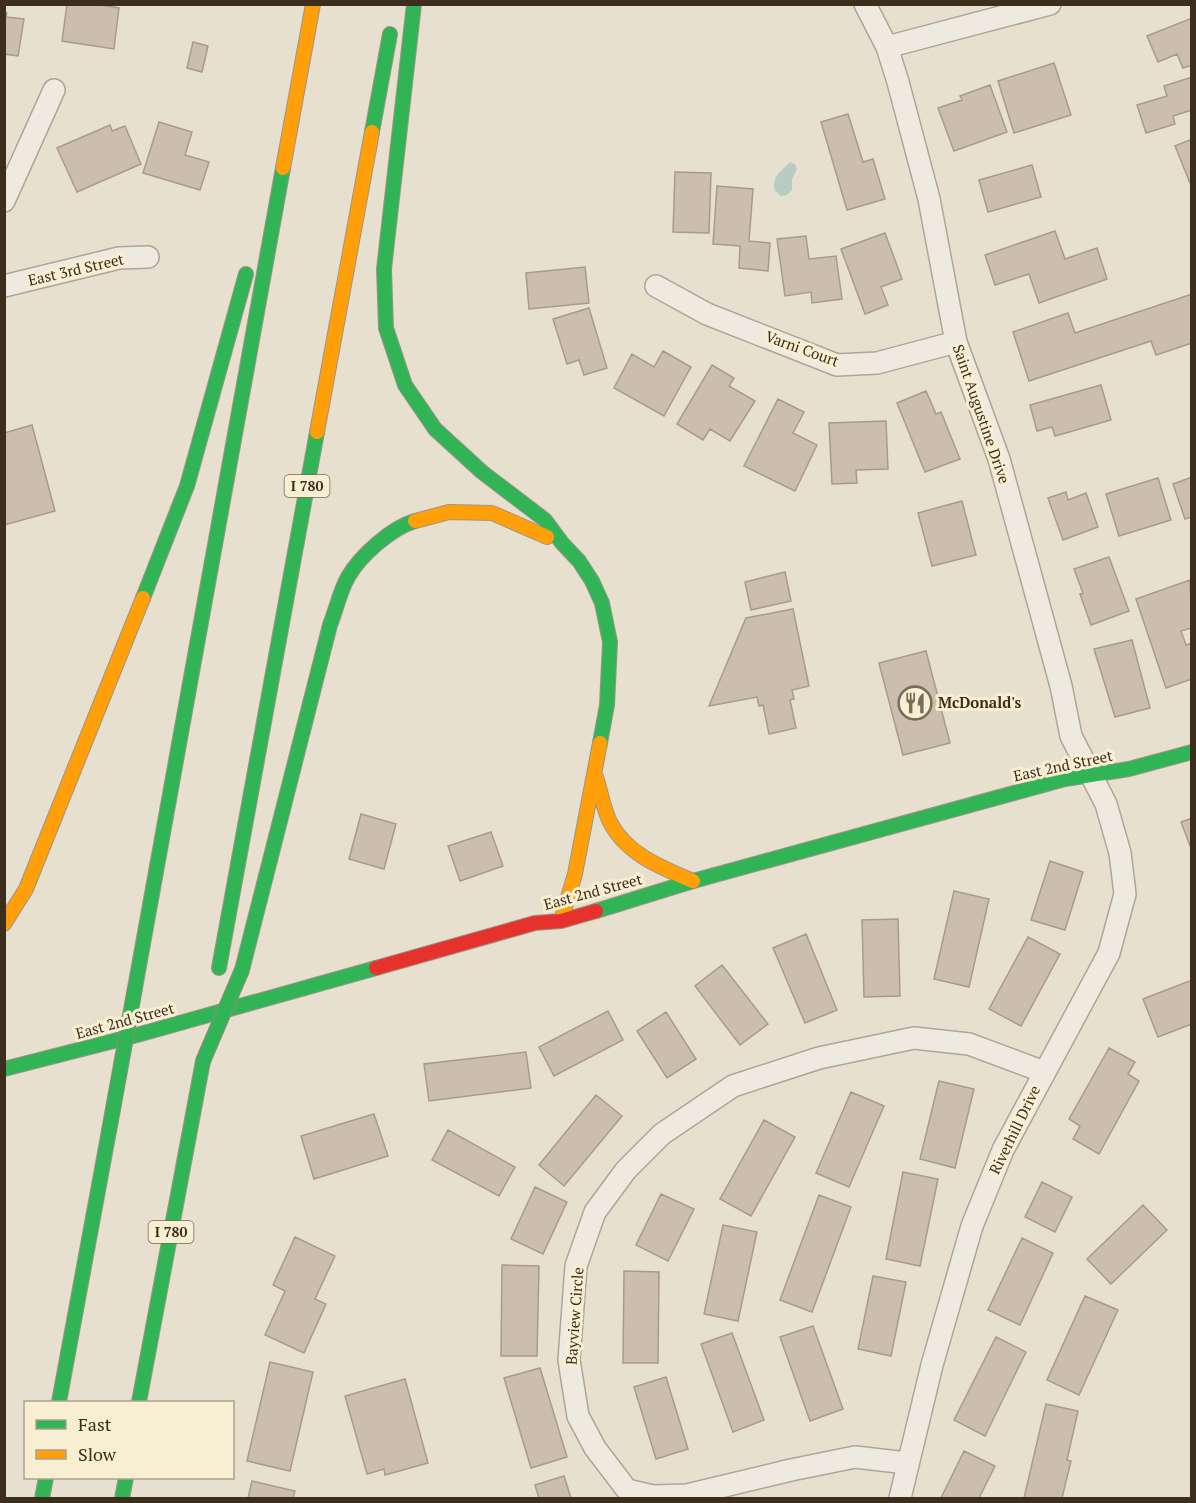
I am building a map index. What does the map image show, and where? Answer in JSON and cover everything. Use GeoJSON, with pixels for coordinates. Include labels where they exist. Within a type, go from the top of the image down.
{"type":"FeatureCollection","features":[{"type":"Feature","properties":{"kind":"main road"},"geometry":{"type":"LineString","coordinates":[[59,1401],[313,4]]}},
{"type":"Feature","properties":{"kind":"main road"},"geometry":{"type":"LineString","coordinates":[[414,4],[384,268],[386,328],[405,385],[435,429],[482,472],[545,520],[579,561],[602,603],[610,642],[607,705],[575,874],[561,921]]}},
{"type":"Feature","properties":{"kind":"main road","name":"I 780"},"geometry":{"type":"LineString","coordinates":[[218,974],[394,16]]}},
{"type":"Feature","properties":{"kind":"main road"},"geometry":{"type":"LineString","coordinates":[[4,924],[26,890],[187,486],[207,420],[240,292],[284,168]]}},
{"type":"Feature","properties":{"kind":"main road"},"geometry":{"type":"LineString","coordinates":[[203,1061],[242,970],[330,625],[348,577],[372,547],[408,523],[449,512],[492,513],[562,543]]}},
{"type":"Feature","properties":{"kind":"main road","name":"East 2nd Street"},"geometry":{"type":"LineString","coordinates":[[4,1069],[115,1042],[535,923],[561,921],[693,881],[1065,779],[1128,769],[1191,752]]}},
{"type":"Feature","properties":{"kind":"main road"},"geometry":{"type":"LineString","coordinates":[[594,771],[610,822],[624,842],[662,868],[693,881]]}},
{"type":"Feature","properties":{"kind":"main road","name":"I 780"},"geometry":{"type":"LineString","coordinates":[[139,1401],[213,1003]]}},
{"type":"Feature","properties":{"kind":"main road"},"geometry":{"type":"LineString","coordinates":[[42,1498],[46,1479]]}},
{"type":"Feature","properties":{"kind":"main road"},"geometry":{"type":"LineString","coordinates":[[122,1498],[126,1479]]}},
{"type":"Feature","properties":{"kind":"street","name":"Saint Augustine Drive"},"geometry":{"type":"LineString","coordinates":[[865,4],[887,47],[898,82],[928,199],[956,342],[999,459],[1061,686],[1071,736],[1091,775]]}},
{"type":"Feature","properties":{"kind":"street"},"geometry":{"type":"LineString","coordinates":[[887,47],[1050,4]]}},
{"type":"Feature","properties":{"kind":"street"},"geometry":{"type":"LineString","coordinates":[[4,201],[54,90]]}},
{"type":"Feature","properties":{"kind":"street","name":"East 3rd Street"},"geometry":{"type":"LineString","coordinates":[[4,286],[118,258],[148,257]]}},
{"type":"Feature","properties":{"kind":"street","name":"Varni Court"},"geometry":{"type":"LineString","coordinates":[[656,286],[707,314],[837,364],[877,363],[956,342]]}},
{"type":"Feature","properties":{"kind":"street","name":"Riverhill Drive"},"geometry":{"type":"LineString","coordinates":[[900,1498],[932,1365],[972,1226],[1003,1150],[1109,953],[1125,894],[1120,853],[1110,814],[1091,775]]}},
{"type":"Feature","properties":{"kind":"street","name":"Bayview Circle"},"geometry":{"type":"LineString","coordinates":[[907,1463],[855,1457],[687,1495],[653,1496],[627,1490],[595,1448],[578,1416],[570,1360],[576,1266],[596,1212],[626,1170],[662,1134],[733,1086],[819,1058],[914,1038],[969,1044],[1044,1072]]}},
{"type":"Feature","properties":{"kind":"shaded area"},"geometry":{"type":"Polygon","coordinates":[[[790,162],[795,164],[797,169],[792,179],[792,190],[787,195],[781,196],[775,191],[774,182],[790,162]]]}},
{"type":"Feature","properties":{"kind":"building"},"geometry":{"type":"Polygon","coordinates":[[[67,4],[94,4],[119,8],[114,49],[62,41],[67,4]]]}},
{"type":"Feature","properties":{"kind":"building"},"geometry":{"type":"Polygon","coordinates":[[[4,13],[7,13],[6,17],[24,19],[18,56],[4,54],[4,13]]]}},
{"type":"Feature","properties":{"kind":"building"},"geometry":{"type":"Polygon","coordinates":[[[1192,18],[1192,65],[1183,68],[1177,54],[1158,62],[1147,36],[1192,18]]]}},
{"type":"Feature","properties":{"kind":"building"},"geometry":{"type":"Polygon","coordinates":[[[193,42],[208,46],[202,72],[187,68],[193,42]]]}},
{"type":"Feature","properties":{"kind":"building"},"geometry":{"type":"Polygon","coordinates":[[[1054,63],[1071,115],[1014,133],[998,81],[1054,63]]]}},
{"type":"Feature","properties":{"kind":"building"},"geometry":{"type":"Polygon","coordinates":[[[1192,77],[1192,110],[1173,116],[1175,124],[1146,133],[1137,105],[1167,96],[1164,86],[1192,77]]]}},
{"type":"Feature","properties":{"kind":"building"},"geometry":{"type":"Polygon","coordinates":[[[990,85],[1007,132],[954,151],[938,108],[962,100],[960,96],[990,85]]]}},
{"type":"Feature","properties":{"kind":"building"},"geometry":{"type":"Polygon","coordinates":[[[848,114],[863,162],[873,159],[885,199],[847,210],[821,122],[848,114]]]}},
{"type":"Feature","properties":{"kind":"building"},"geometry":{"type":"Polygon","coordinates":[[[159,122],[192,132],[185,155],[209,162],[200,190],[143,173],[159,122]]]}},
{"type":"Feature","properties":{"kind":"building"},"geometry":{"type":"Polygon","coordinates":[[[110,125],[112,131],[125,126],[141,164],[77,192],[57,148],[110,125]]]}},
{"type":"Feature","properties":{"kind":"building"},"geometry":{"type":"Polygon","coordinates":[[[1192,139],[1192,183],[1190,183],[1175,146],[1192,139]]]}},
{"type":"Feature","properties":{"kind":"building"},"geometry":{"type":"Polygon","coordinates":[[[1032,165],[1041,197],[988,212],[979,180],[1032,165]]]}},
{"type":"Feature","properties":{"kind":"building"},"geometry":{"type":"Polygon","coordinates":[[[675,172],[711,173],[709,233],[673,232],[675,172]]]}},
{"type":"Feature","properties":{"kind":"building"},"geometry":{"type":"Polygon","coordinates":[[[717,186],[753,189],[749,241],[770,243],[768,271],[739,268],[740,246],[713,244],[717,186]]]}},
{"type":"Feature","properties":{"kind":"building"},"geometry":{"type":"Polygon","coordinates":[[[1055,231],[1065,259],[1097,248],[1107,279],[1039,303],[1029,274],[995,285],[985,255],[1055,231]]]}},
{"type":"Feature","properties":{"kind":"building"},"geometry":{"type":"Polygon","coordinates":[[[885,233],[902,279],[881,287],[888,305],[865,314],[841,249],[885,233]]]}},
{"type":"Feature","properties":{"kind":"building"},"geometry":{"type":"Polygon","coordinates":[[[806,236],[809,259],[836,256],[842,299],[812,303],[811,292],[785,296],[777,239],[806,236]]]}},
{"type":"Feature","properties":{"kind":"building"},"geometry":{"type":"Polygon","coordinates":[[[585,267],[589,303],[529,309],[526,273],[585,267]]]}},
{"type":"Feature","properties":{"kind":"building"},"geometry":{"type":"Polygon","coordinates":[[[1192,294],[1192,343],[1156,355],[1151,341],[1029,381],[1013,332],[1068,313],[1075,333],[1192,294]]]}},
{"type":"Feature","properties":{"kind":"building"},"geometry":{"type":"Polygon","coordinates":[[[589,308],[607,368],[584,375],[579,360],[567,364],[553,319],[589,308]]]}},
{"type":"Feature","properties":{"kind":"building"},"geometry":{"type":"Polygon","coordinates":[[[663,351],[691,367],[664,416],[614,388],[632,354],[654,367],[663,351]]]}},
{"type":"Feature","properties":{"kind":"building"},"geometry":{"type":"Polygon","coordinates":[[[712,365],[734,378],[729,386],[755,401],[730,441],[710,429],[703,440],[677,424],[712,365]]]}},
{"type":"Feature","properties":{"kind":"building"},"geometry":{"type":"Polygon","coordinates":[[[1101,385],[1111,420],[1055,436],[1052,427],[1037,431],[1030,405],[1101,385]]]}},
{"type":"Feature","properties":{"kind":"building"},"geometry":{"type":"Polygon","coordinates":[[[926,391],[936,414],[941,412],[960,459],[925,472],[897,403],[926,391]]]}},
{"type":"Feature","properties":{"kind":"building"},"geometry":{"type":"Polygon","coordinates":[[[778,399],[804,412],[793,433],[817,445],[795,491],[744,466],[778,399]]]}},
{"type":"Feature","properties":{"kind":"building"},"geometry":{"type":"Polygon","coordinates":[[[886,421],[888,469],[856,470],[857,483],[832,484],[829,423],[886,421]]]}},
{"type":"Feature","properties":{"kind":"building"},"geometry":{"type":"Polygon","coordinates":[[[32,425],[55,511],[4,525],[4,433],[32,425]]]}},
{"type":"Feature","properties":{"kind":"building"},"geometry":{"type":"Polygon","coordinates":[[[1192,477],[1192,517],[1185,519],[1173,484],[1192,477]]]}},
{"type":"Feature","properties":{"kind":"building"},"geometry":{"type":"Polygon","coordinates":[[[1158,478],[1171,520],[1119,536],[1106,494],[1158,478]]]}},
{"type":"Feature","properties":{"kind":"building"},"geometry":{"type":"Polygon","coordinates":[[[1066,492],[1068,500],[1086,493],[1098,527],[1063,540],[1048,498],[1066,492]]]}},
{"type":"Feature","properties":{"kind":"building"},"geometry":{"type":"Polygon","coordinates":[[[962,501],[976,555],[932,566],[918,513],[962,501]]]}},
{"type":"Feature","properties":{"kind":"building"},"geometry":{"type":"Polygon","coordinates":[[[1109,557],[1129,611],[1091,625],[1074,569],[1109,557]]]}},
{"type":"Feature","properties":{"kind":"building"},"geometry":{"type":"Polygon","coordinates":[[[785,572],[791,601],[751,610],[745,582],[785,572]]]}},
{"type":"Feature","properties":{"kind":"building"},"geometry":{"type":"Polygon","coordinates":[[[1190,580],[1192,628],[1181,631],[1186,645],[1192,643],[1192,679],[1166,688],[1136,599],[1190,580]]]}},
{"type":"Feature","properties":{"kind":"building"},"geometry":{"type":"Polygon","coordinates":[[[793,609],[809,686],[792,690],[794,699],[790,700],[796,728],[769,734],[763,705],[759,706],[757,697],[709,706],[746,618],[793,609]]]}},
{"type":"Feature","properties":{"kind":"building"},"geometry":{"type":"Polygon","coordinates":[[[1132,640],[1150,708],[1115,717],[1094,649],[1132,640]]]}},
{"type":"Feature","properties":{"kind":"building","name":"McDonald's"},"geometry":{"type":"Polygon","coordinates":[[[926,651],[950,743],[903,755],[879,663],[926,651]]]}},
{"type":"Feature","properties":{"kind":"building"},"geometry":{"type":"Polygon","coordinates":[[[361,814],[396,824],[384,869],[349,859],[361,814]]]}},
{"type":"Feature","properties":{"kind":"building"},"geometry":{"type":"Polygon","coordinates":[[[1192,818],[1192,851],[1181,822],[1192,818]]]}},
{"type":"Feature","properties":{"kind":"building"},"geometry":{"type":"Polygon","coordinates":[[[491,832],[503,866],[460,881],[448,846],[491,832]]]}},
{"type":"Feature","properties":{"kind":"building"},"geometry":{"type":"Polygon","coordinates":[[[1050,861],[1083,872],[1065,930],[1031,920],[1050,861]]]}},
{"type":"Feature","properties":{"kind":"building"},"geometry":{"type":"Polygon","coordinates":[[[954,891],[989,899],[969,987],[934,979],[954,891]]]}},
{"type":"Feature","properties":{"kind":"building"},"geometry":{"type":"Polygon","coordinates":[[[898,919],[900,996],[864,997],[862,920],[898,919]]]}},
{"type":"Feature","properties":{"kind":"building"},"geometry":{"type":"Polygon","coordinates":[[[806,934],[837,1010],[805,1023],[773,948],[806,934]]]}},
{"type":"Feature","properties":{"kind":"building"},"geometry":{"type":"Polygon","coordinates":[[[1028,937],[1060,954],[1021,1026],[989,1009],[1028,937]]]}},
{"type":"Feature","properties":{"kind":"building"},"geometry":{"type":"Polygon","coordinates":[[[722,965],[768,1024],[740,1045],[695,986],[722,965]]]}},
{"type":"Feature","properties":{"kind":"building"},"geometry":{"type":"Polygon","coordinates":[[[1192,980],[1192,1024],[1158,1037],[1143,999],[1192,980]]]}},
{"type":"Feature","properties":{"kind":"building"},"geometry":{"type":"Polygon","coordinates":[[[608,1011],[623,1040],[554,1076],[539,1047],[608,1011]]]}},
{"type":"Feature","properties":{"kind":"building"},"geometry":{"type":"Polygon","coordinates":[[[666,1012],[696,1059],[667,1078],[637,1031],[666,1012]]]}},
{"type":"Feature","properties":{"kind":"building"},"geometry":{"type":"Polygon","coordinates":[[[1109,1048],[1135,1062],[1128,1074],[1139,1081],[1099,1154],[1073,1139],[1080,1126],[1069,1119],[1109,1048]]]}},
{"type":"Feature","properties":{"kind":"building"},"geometry":{"type":"Polygon","coordinates":[[[526,1052],[531,1088],[429,1101],[424,1064],[526,1052]]]}},
{"type":"Feature","properties":{"kind":"building"},"geometry":{"type":"Polygon","coordinates":[[[939,1081],[974,1089],[955,1168],[920,1159],[939,1081]]]}},
{"type":"Feature","properties":{"kind":"building"},"geometry":{"type":"Polygon","coordinates":[[[851,1092],[884,1106],[849,1187],[816,1173],[851,1092]]]}},
{"type":"Feature","properties":{"kind":"building"},"geometry":{"type":"Polygon","coordinates":[[[596,1095],[622,1116],[564,1186],[539,1165],[596,1095]]]}},
{"type":"Feature","properties":{"kind":"building"},"geometry":{"type":"Polygon","coordinates":[[[374,1114],[388,1156],[314,1179],[301,1136],[374,1114]]]}},
{"type":"Feature","properties":{"kind":"building"},"geometry":{"type":"Polygon","coordinates":[[[764,1120],[795,1137],[751,1216],[720,1199],[764,1120]]]}},
{"type":"Feature","properties":{"kind":"building"},"geometry":{"type":"Polygon","coordinates":[[[448,1130],[515,1167],[499,1196],[432,1160],[448,1130]]]}},
{"type":"Feature","properties":{"kind":"building"},"geometry":{"type":"Polygon","coordinates":[[[903,1172],[938,1179],[920,1266],[886,1259],[903,1172]]]}},
{"type":"Feature","properties":{"kind":"building"},"geometry":{"type":"Polygon","coordinates":[[[1042,1182],[1072,1197],[1055,1232],[1025,1217],[1042,1182]]]}},
{"type":"Feature","properties":{"kind":"building"},"geometry":{"type":"Polygon","coordinates":[[[535,1187],[567,1202],[543,1254],[511,1239],[535,1187]]]}},
{"type":"Feature","properties":{"kind":"building"},"geometry":{"type":"Polygon","coordinates":[[[661,1194],[694,1209],[668,1261],[636,1245],[661,1194]]]}},
{"type":"Feature","properties":{"kind":"building"},"geometry":{"type":"Polygon","coordinates":[[[819,1195],[851,1207],[812,1312],[780,1300],[819,1195]]]}},
{"type":"Feature","properties":{"kind":"building"},"geometry":{"type":"Polygon","coordinates":[[[1143,1205],[1167,1230],[1111,1284],[1087,1259],[1143,1205]]]}},
{"type":"Feature","properties":{"kind":"building"},"geometry":{"type":"Polygon","coordinates":[[[723,1225],[757,1232],[738,1321],[704,1314],[723,1225]]]}},
{"type":"Feature","properties":{"kind":"building"},"geometry":{"type":"Polygon","coordinates":[[[295,1237],[335,1256],[315,1299],[326,1304],[304,1353],[265,1335],[285,1291],[273,1285],[295,1237]]]}},
{"type":"Feature","properties":{"kind":"building"},"geometry":{"type":"Polygon","coordinates":[[[1022,1238],[1053,1253],[1020,1325],[988,1310],[1022,1238]]]}},
{"type":"Feature","properties":{"kind":"building"},"geometry":{"type":"Polygon","coordinates":[[[502,1265],[539,1266],[537,1356],[501,1356],[502,1265]]]}},
{"type":"Feature","properties":{"kind":"building"},"geometry":{"type":"Polygon","coordinates":[[[624,1271],[659,1272],[658,1363],[623,1363],[624,1271]]]}},
{"type":"Feature","properties":{"kind":"building"},"geometry":{"type":"Polygon","coordinates":[[[873,1276],[906,1282],[891,1356],[858,1349],[873,1276]]]}},
{"type":"Feature","properties":{"kind":"building"},"geometry":{"type":"Polygon","coordinates":[[[1085,1296],[1118,1310],[1079,1395],[1047,1380],[1085,1296]]]}},
{"type":"Feature","properties":{"kind":"building"},"geometry":{"type":"Polygon","coordinates":[[[813,1326],[843,1409],[810,1421],[780,1337],[813,1326]]]}},
{"type":"Feature","properties":{"kind":"building"},"geometry":{"type":"Polygon","coordinates":[[[732,1333],[764,1420],[733,1432],[701,1344],[732,1333]]]}},
{"type":"Feature","properties":{"kind":"building"},"geometry":{"type":"Polygon","coordinates":[[[996,1337],[1026,1352],[985,1436],[954,1420],[996,1337]]]}},
{"type":"Feature","properties":{"kind":"building"},"geometry":{"type":"Polygon","coordinates":[[[270,1362],[313,1372],[290,1471],[247,1461],[270,1362]]]}},
{"type":"Feature","properties":{"kind":"building"},"geometry":{"type":"Polygon","coordinates":[[[540,1368],[567,1457],[531,1468],[504,1378],[540,1368]]]}},
{"type":"Feature","properties":{"kind":"building"},"geometry":{"type":"Polygon","coordinates":[[[666,1377],[688,1449],[656,1459],[634,1387],[666,1377]]]}},
{"type":"Feature","properties":{"kind":"building"},"geometry":{"type":"Polygon","coordinates":[[[405,1379],[428,1463],[385,1475],[384,1469],[367,1474],[345,1396],[405,1379]]]}},
{"type":"Feature","properties":{"kind":"building"},"geometry":{"type":"Polygon","coordinates":[[[1046,1404],[1078,1411],[1067,1460],[1071,1461],[1062,1498],[1024,1498],[1046,1404]]]}},
{"type":"Feature","properties":{"kind":"building"},"geometry":{"type":"Polygon","coordinates":[[[964,1451],[995,1466],[979,1498],[941,1498],[964,1451]]]}},
{"type":"Feature","properties":{"kind":"building"},"geometry":{"type":"Polygon","coordinates":[[[564,1476],[571,1498],[539,1498],[535,1485],[564,1476]]]}},
{"type":"Feature","properties":{"kind":"building"},"geometry":{"type":"Polygon","coordinates":[[[252,1481],[295,1491],[293,1498],[248,1498],[252,1481]]]}},
{"type":"Feature","properties":{"kind":"traffic: fast"},"geometry":{"type":"LineString","coordinates":[[414,4],[384,269],[386,328],[405,385],[435,429],[482,472],[545,520],[579,561],[592,581],[602,603],[610,642],[607,705],[600,743]]}},
{"type":"Feature","properties":{"kind":"traffic: fast"},"geometry":{"type":"LineString","coordinates":[[372,132],[390,34]]}},
{"type":"Feature","properties":{"kind":"traffic: fast"},"geometry":{"type":"LineString","coordinates":[[135,988],[283,168]]}},
{"type":"Feature","properties":{"kind":"traffic: fast"},"geometry":{"type":"LineString","coordinates":[[143,598],[187,486],[246,274]]}},
{"type":"Feature","properties":{"kind":"traffic: fast"},"geometry":{"type":"LineString","coordinates":[[219,968],[317,432]]}},
{"type":"Feature","properties":{"kind":"traffic: fast"},"geometry":{"type":"LineString","coordinates":[[242,970],[330,625],[343,588],[353,569],[368,552],[386,536],[415,521]]}},
{"type":"Feature","properties":{"kind":"traffic: fast"},"geometry":{"type":"LineString","coordinates":[[596,911],[693,881],[1065,779],[1129,769],[1192,752]]}},
{"type":"Feature","properties":{"kind":"traffic: fast"},"geometry":{"type":"LineString","coordinates":[[4,1069],[137,1035],[376,968]]}},
{"type":"Feature","properties":{"kind":"traffic: fast"},"geometry":{"type":"LineString","coordinates":[[203,1061],[242,970]]}},
{"type":"Feature","properties":{"kind":"traffic: fast"},"geometry":{"type":"LineString","coordinates":[[109,1131],[135,988]]}},
{"type":"Feature","properties":{"kind":"traffic: fast"},"geometry":{"type":"LineString","coordinates":[[139,1401],[203,1061]]}},
{"type":"Feature","properties":{"kind":"traffic: fast"},"geometry":{"type":"LineString","coordinates":[[59,1401],[109,1131]]}},
{"type":"Feature","properties":{"kind":"traffic: fast"},"geometry":{"type":"LineString","coordinates":[[42,1498],[46,1479]]}},
{"type":"Feature","properties":{"kind":"traffic: fast"},"geometry":{"type":"LineString","coordinates":[[122,1498],[126,1479]]}},
{"type":"Feature","properties":{"kind":"traffic: slow"},"geometry":{"type":"LineString","coordinates":[[283,168],[313,4]]}},
{"type":"Feature","properties":{"kind":"traffic: slow"},"geometry":{"type":"LineString","coordinates":[[317,432],[372,132]]}},
{"type":"Feature","properties":{"kind":"traffic: slow"},"geometry":{"type":"LineString","coordinates":[[415,521],[449,512],[492,513],[547,537]]}},
{"type":"Feature","properties":{"kind":"traffic: slow"},"geometry":{"type":"LineString","coordinates":[[4,924],[26,889],[143,598]]}},
{"type":"Feature","properties":{"kind":"traffic: slow"},"geometry":{"type":"LineString","coordinates":[[561,921],[575,874],[600,743]]}},
{"type":"Feature","properties":{"kind":"traffic: slow"},"geometry":{"type":"LineString","coordinates":[[596,777],[610,822],[625,843],[646,859],[693,881]]}},
{"type":"Feature","properties":{"kind":"traffic: jam"},"geometry":{"type":"LineString","coordinates":[[376,968],[535,923],[561,921],[596,911]]}},
{"type":"Feature","properties":{"kind":"place","name":"McDonald's"},"geometry":{"type":"Point","coordinates":[915,703]}}]}
